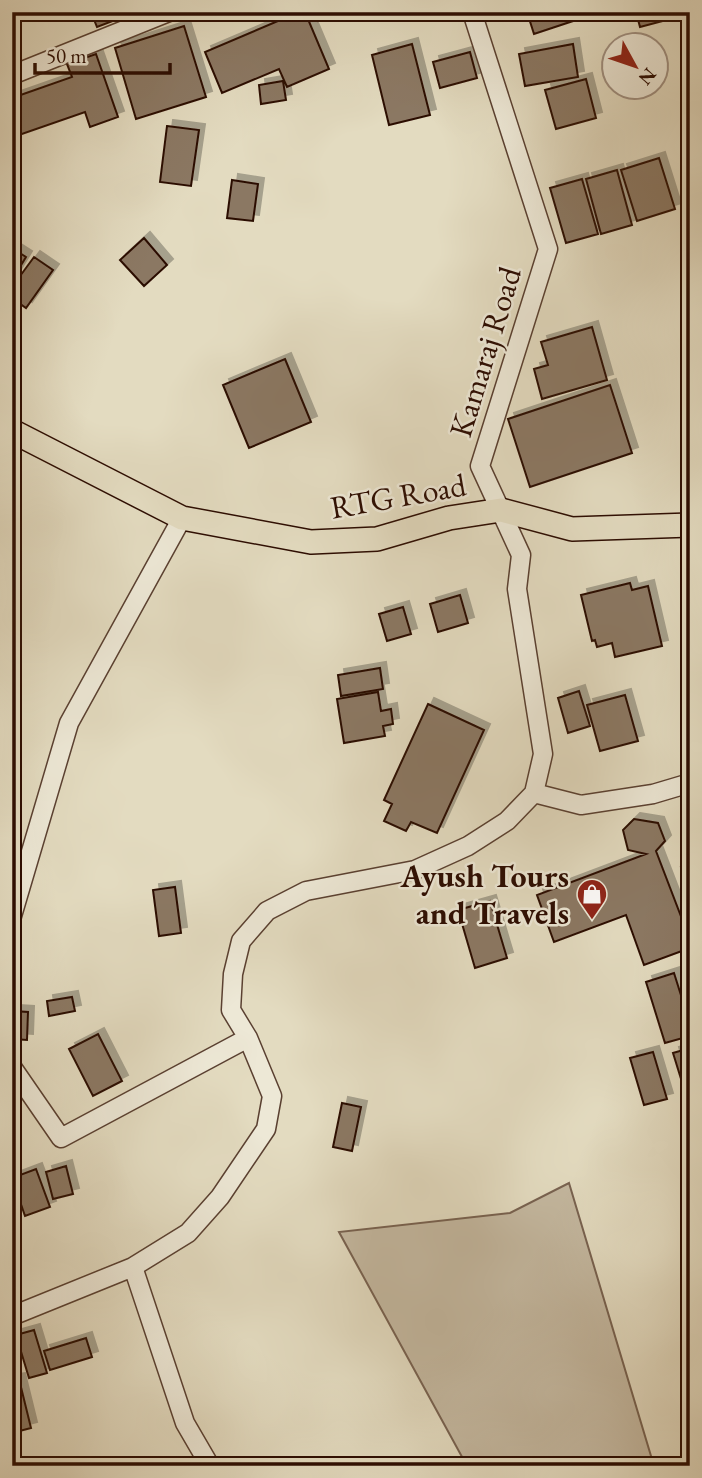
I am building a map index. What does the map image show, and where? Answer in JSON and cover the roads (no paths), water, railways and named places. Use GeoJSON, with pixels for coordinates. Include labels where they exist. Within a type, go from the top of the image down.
{"type":"FeatureCollection","features":[{"type":"Feature","properties":{"kind":"main road","name":"RTG Road"},"geometry":{"type":"LineString","coordinates":[[12,431],[183,518],[311,542],[377,538],[449,518],[502,510],[572,529],[690,525]]}},
{"type":"Feature","properties":{"kind":"street"},"geometry":{"type":"LineString","coordinates":[[12,75],[169,12]]}},
{"type":"Feature","properties":{"kind":"street","name":"Kamaraj Road"},"geometry":{"type":"LineString","coordinates":[[472,12],[548,249],[480,466],[521,555],[517,589],[543,754],[534,793]]}},
{"type":"Feature","properties":{"kind":"street"},"geometry":{"type":"LineString","coordinates":[[12,916],[69,723],[183,518]]}},
{"type":"Feature","properties":{"kind":"street"},"geometry":{"type":"LineString","coordinates":[[12,1316],[133,1267],[188,1233],[220,1196],[266,1129],[272,1096],[248,1038],[231,1010],[233,974],[241,941],[267,911],[306,891],[415,870],[468,846],[507,821],[534,793],[581,805],[653,794],[690,783]]}},
{"type":"Feature","properties":{"kind":"street"},"geometry":{"type":"LineString","coordinates":[[12,1067],[61,1138],[248,1038]]}},
{"type":"Feature","properties":{"kind":"street"},"geometry":{"type":"LineString","coordinates":[[133,1267],[185,1423],[209,1466]]}},
{"type":"Feature","properties":{"kind":"place","name":"Ayush Tours and Travels"},"geometry":{"type":"Point","coordinates":[592,921]}}]}
